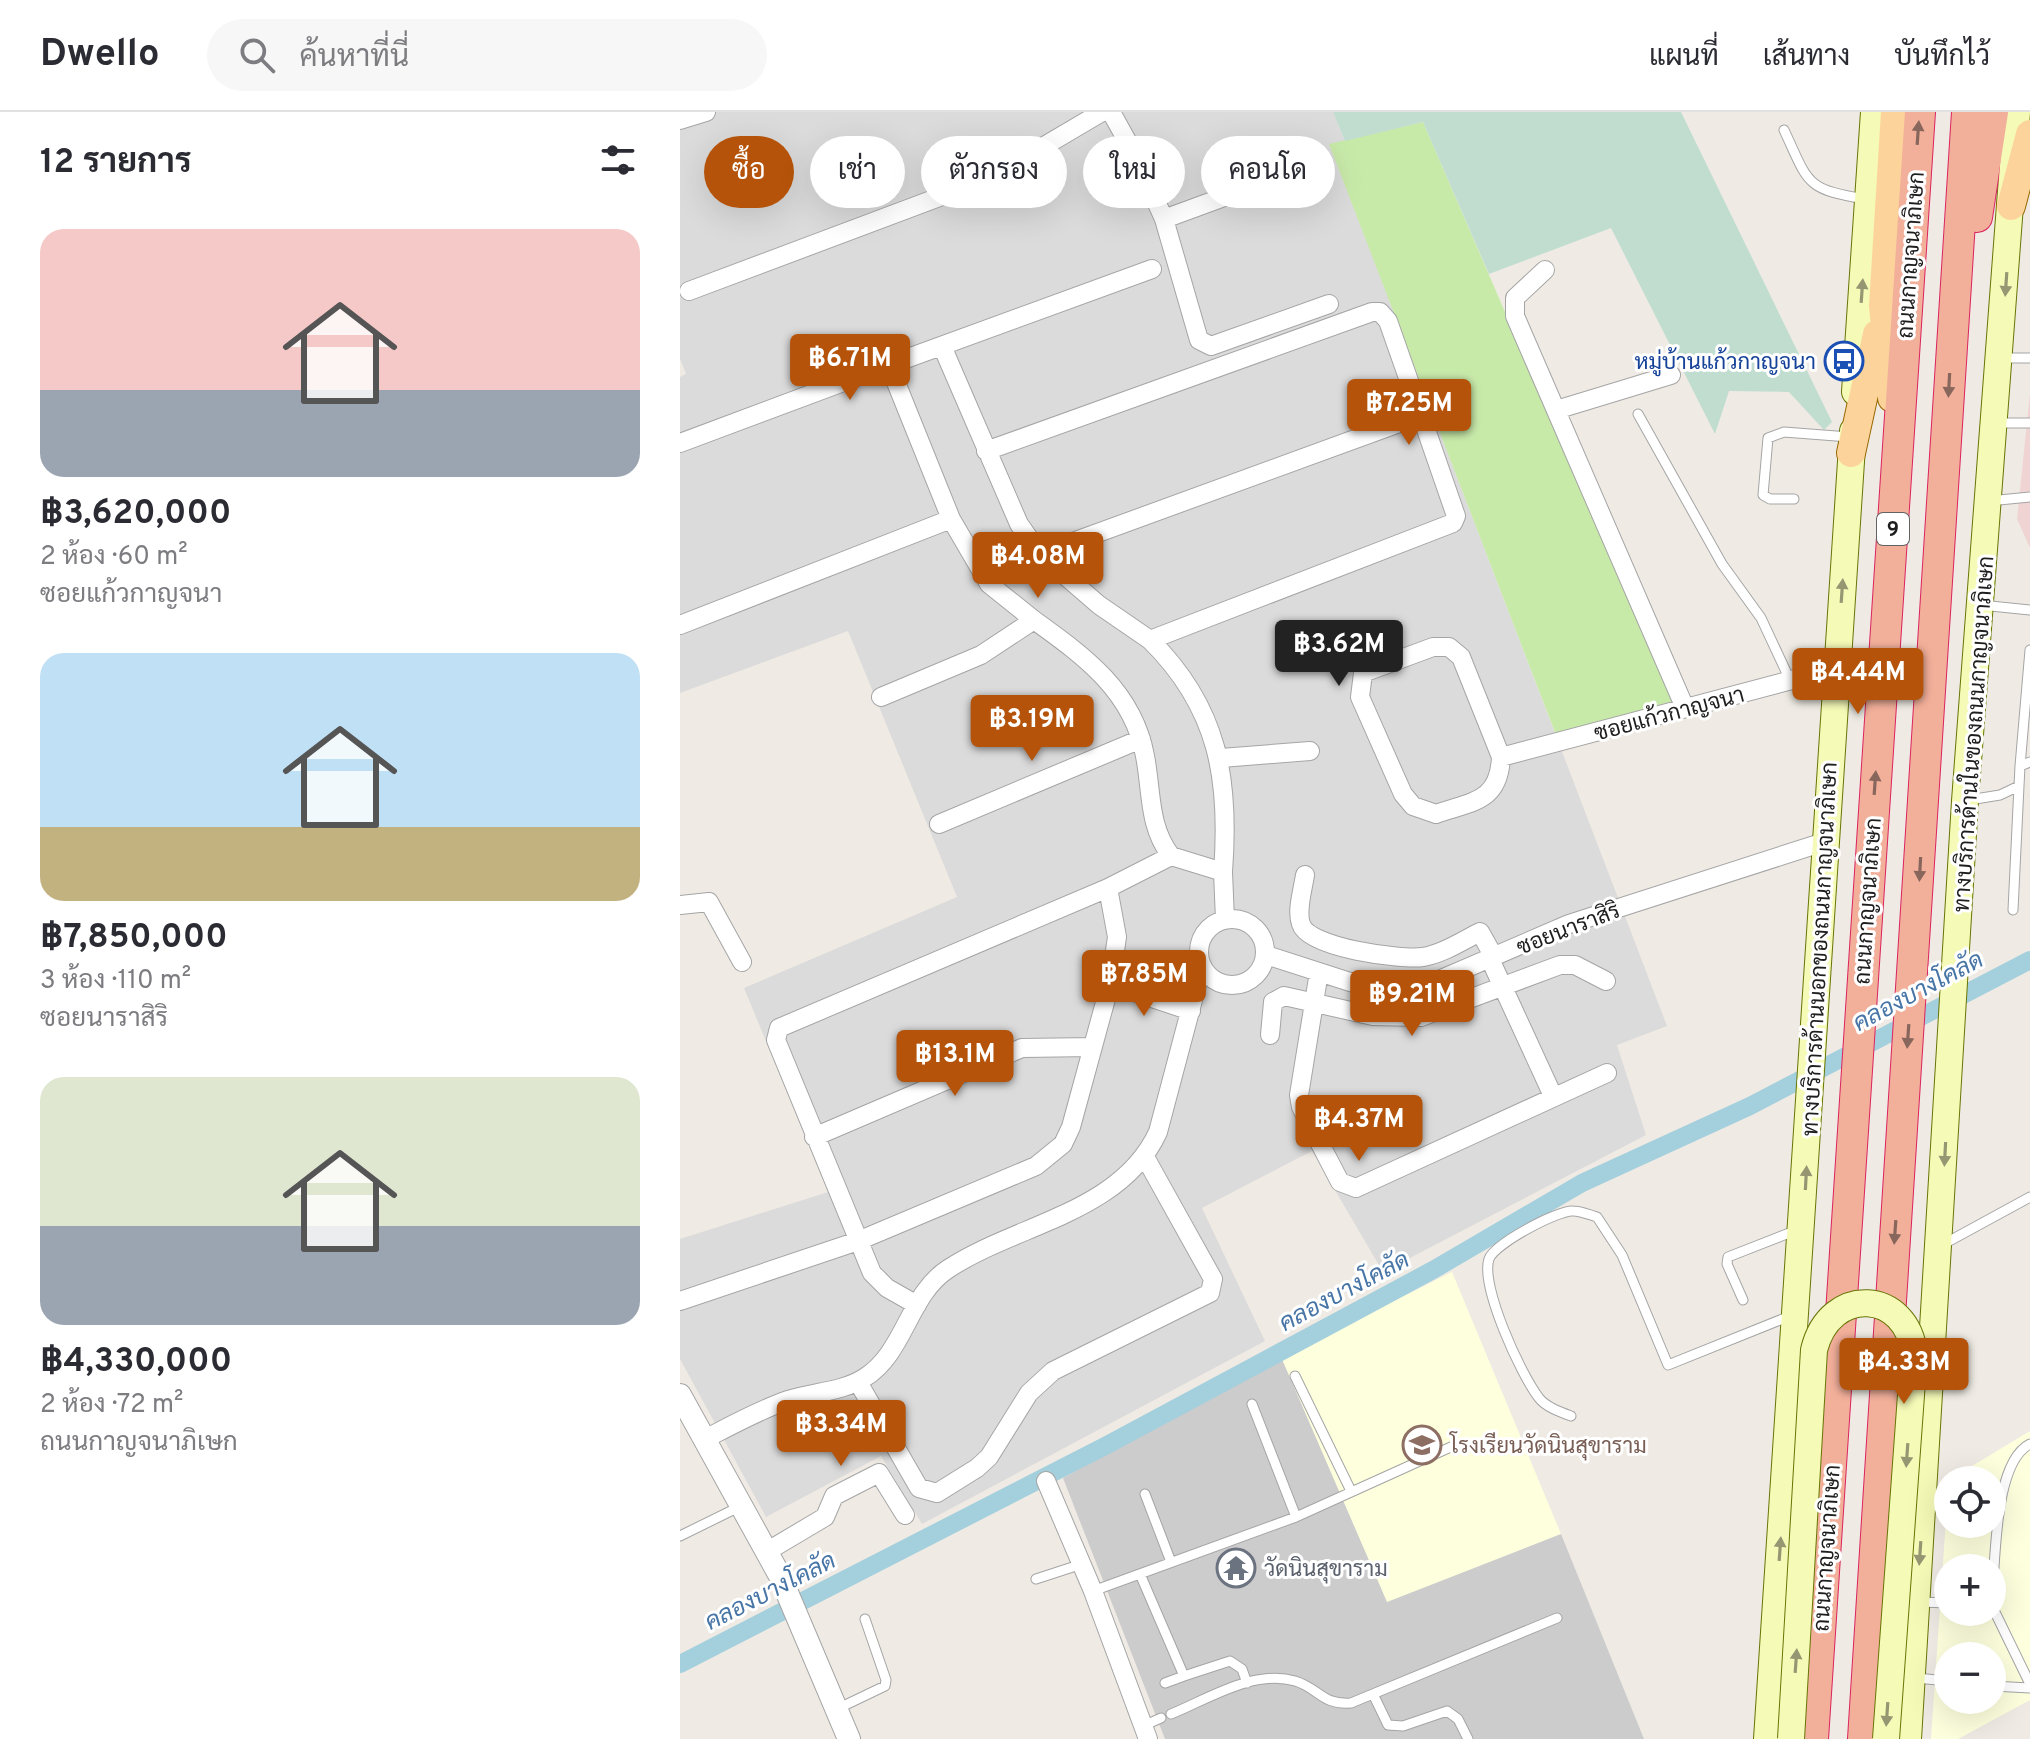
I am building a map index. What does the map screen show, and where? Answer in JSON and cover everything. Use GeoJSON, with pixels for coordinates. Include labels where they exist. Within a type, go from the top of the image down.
{"type":"FeatureCollection","features":[{"type":"Feature","properties":{"kind":"highway","name":"ถนนกาญจนาภิเษก"},"geometry":{"type":"LineString","coordinates":[[1813,1739],[1920,112]]}},
{"type":"Feature","properties":{"kind":"highway","name":"9"},"geometry":{"type":"LineString","coordinates":[[1863,1739],[1967,112]]}},
{"type":"Feature","properties":{"kind":"highway"},"geometry":{"type":"LineString","coordinates":[[1952,331],[1969,264],[1993,112]]}},
{"type":"Feature","properties":{"kind":"main road","name":"ทางบริการด้านนอกของถนนกาญจนาภิเษก"},"geometry":{"type":"LineString","coordinates":[[1767,1739],[1803,1228],[1824,842],[1852,445],[1878,205],[1874,112]]}},
{"type":"Feature","properties":{"kind":"main road"},"geometry":{"type":"LineString","coordinates":[[1895,112],[1878,205],[1883,306],[1898,458]]}},
{"type":"Feature","properties":{"kind":"main road","name":"ทางบริการด้านในของถนนกาญจนาภิเษก"},"geometry":{"type":"LineString","coordinates":[[1908,1739],[1961,911],[1965,801],[2001,358],[2017,112]]}},
{"type":"Feature","properties":{"kind":"main road"},"geometry":{"type":"LineString","coordinates":[[2011,206],[2030,134]]}},
{"type":"Feature","properties":{"kind":"main road"},"geometry":{"type":"LineString","coordinates":[[1852,445],[1883,306]]}},
{"type":"Feature","properties":{"kind":"main road"},"geometry":{"type":"LineString","coordinates":[[1791,1739],[1814,1350],[1824,1321],[1845,1307],[1856,1304],[1886,1309],[1899,1317],[1913,1339],[1886,1739]]}},
{"type":"Feature","properties":{"kind":"street"},"geometry":{"type":"LineString","coordinates":[[680,120],[706,112]]}},
{"type":"Feature","properties":{"kind":"street"},"geometry":{"type":"LineString","coordinates":[[689,291],[990,178],[1102,112]]}},
{"type":"Feature","properties":{"kind":"street"},"geometry":{"type":"LineString","coordinates":[[1111,112],[1136,157],[1164,219],[1197,337],[1206,345],[1329,304]]}},
{"type":"Feature","properties":{"kind":"street"},"geometry":{"type":"LineString","coordinates":[[1164,219],[1201,205]]}},
{"type":"Feature","properties":{"kind":"street"},"geometry":{"type":"LineString","coordinates":[[680,443],[1152,269]]}},
{"type":"Feature","properties":{"kind":"street"},"geometry":{"type":"LineString","coordinates":[[1545,270],[1520,291],[1514,307],[1685,708]]}},
{"type":"Feature","properties":{"kind":"street"},"geometry":{"type":"LineString","coordinates":[[986,451],[1372,312],[1380,312],[1388,321],[1456,516],[1453,523],[1150,640]]}},
{"type":"Feature","properties":{"kind":"street"},"geometry":{"type":"LineString","coordinates":[[942,346],[1019,524],[1040,554],[1099,605],[1150,640],[1176,666],[1221,758],[1228,816],[1223,872],[1225,920]]}},
{"type":"Feature","properties":{"kind":"street"},"geometry":{"type":"LineString","coordinates":[[889,365],[951,519],[989,584],[1103,673],[1117,690],[1141,739],[1154,828],[1171,856],[1223,872]]}},
{"type":"Feature","properties":{"kind":"street"},"geometry":{"type":"LineString","coordinates":[[1556,410],[1671,375]]}},
{"type":"Feature","properties":{"kind":"street"},"geometry":{"type":"LineString","coordinates":[[1040,554],[1421,415]]}},
{"type":"Feature","properties":{"kind":"street"},"geometry":{"type":"LineString","coordinates":[[680,625],[951,519]]}},
{"type":"Feature","properties":{"kind":"street"},"geometry":{"type":"LineString","coordinates":[[881,697],[981,655],[1034,620]]}},
{"type":"Feature","properties":{"kind":"street"},"geometry":{"type":"LineString","coordinates":[[1433,647],[1449,647],[1461,657],[1501,757],[1500,779],[1489,795],[1436,814],[1413,806],[1403,794],[1360,697],[1363,673],[1433,647]]}},
{"type":"Feature","properties":{"kind":"street","name":"ซอยแก้วกาญจนา"},"geometry":{"type":"LineString","coordinates":[[1501,757],[1837,668]]}},
{"type":"Feature","properties":{"kind":"street"},"geometry":{"type":"LineString","coordinates":[[939,824],[1141,739]]}},
{"type":"Feature","properties":{"kind":"street"},"geometry":{"type":"LineString","coordinates":[[1221,758],[1310,751]]}},
{"type":"Feature","properties":{"kind":"street","name":"ซอยนาราสิริ"},"geometry":{"type":"LineString","coordinates":[[1266,955],[1350,982],[1391,987],[1425,986],[1569,924],[1824,842]]}},
{"type":"Feature","properties":{"kind":"street"},"geometry":{"type":"LineString","coordinates":[[917,1305],[879,1281],[858,1241],[776,1040],[779,1028],[1108,888],[1171,856]]}},
{"type":"Feature","properties":{"kind":"street"},"geometry":{"type":"LineString","coordinates":[[1305,875],[1300,923],[1305,931],[1320,939],[1382,957],[1407,958],[1427,956],[1480,932],[1553,1096]]}},
{"type":"Feature","properties":{"kind":"street"},"geometry":{"type":"LineString","coordinates":[[680,1301],[858,1241],[1036,1166],[1053,1154],[1071,1127],[1110,984],[1117,937],[1108,888]]}},
{"type":"Feature","properties":{"kind":"street"},"geometry":{"type":"LineString","coordinates":[[680,905],[709,902],[742,962]]}},
{"type":"Feature","properties":{"kind":"street"},"geometry":{"type":"LineString","coordinates":[[1225,920],[1241,920],[1251,925],[1264,943],[1266,955],[1256,975],[1236,985],[1215,981],[1202,966],[1199,956],[1203,936],[1209,928],[1225,920]]}},
{"type":"Feature","properties":{"kind":"street"},"geometry":{"type":"LineString","coordinates":[[1270,1035],[1273,1002],[1277,997],[1373,1016],[1421,1017],[1560,965],[1575,965],[1606,981]]}},
{"type":"Feature","properties":{"kind":"street"},"geometry":{"type":"LineString","coordinates":[[705,1439],[790,1399],[858,1382],[881,1367],[917,1305],[946,1270],[1110,1190],[1145,1157],[1158,1132],[1202,966]]}},
{"type":"Feature","properties":{"kind":"street"},"geometry":{"type":"LineString","coordinates":[[1319,972],[1299,1095],[1301,1107],[1340,1182],[1347,1187],[1356,1188],[1607,1073]]}},
{"type":"Feature","properties":{"kind":"street"},"geometry":{"type":"LineString","coordinates":[[1110,984],[1191,1011]]}},
{"type":"Feature","properties":{"kind":"street"},"geometry":{"type":"LineString","coordinates":[[814,1137],[1022,1048],[1093,1047]]}},
{"type":"Feature","properties":{"kind":"street"},"geometry":{"type":"LineString","coordinates":[[858,1382],[919,1488],[937,1493],[952,1487],[989,1457],[1039,1380],[1210,1293],[1213,1279],[1145,1157]]}},
{"type":"Feature","properties":{"kind":"street"},"geometry":{"type":"LineString","coordinates":[[683,1407],[705,1439],[780,1576],[849,1739]]}},
{"type":"Feature","properties":{"kind":"street"},"geometry":{"type":"LineString","coordinates":[[766,1552],[825,1517],[834,1496],[879,1473],[905,1515]]}},
{"type":"Feature","properties":{"kind":"street"},"geometry":{"type":"LineString","coordinates":[[1046,1481],[1151,1728]]}},
{"type":"Feature","properties":{"kind":"lane"},"geometry":{"type":"LineString","coordinates":[[1784,130],[1807,179],[1817,188],[1878,205]]}},
{"type":"Feature","properties":{"kind":"lane"},"geometry":{"type":"LineString","coordinates":[[2001,358],[2030,358]]}},
{"type":"Feature","properties":{"kind":"lane"},"geometry":{"type":"LineString","coordinates":[[1638,414],[1722,564],[1761,618],[1790,680]]}},
{"type":"Feature","properties":{"kind":"lane"},"geometry":{"type":"LineString","coordinates":[[1996,423],[2030,423]]}},
{"type":"Feature","properties":{"kind":"lane"},"geometry":{"type":"LineString","coordinates":[[1794,499],[1770,499],[1763,495],[1768,438],[1784,432],[1852,445]]}},
{"type":"Feature","properties":{"kind":"lane"},"geometry":{"type":"LineString","coordinates":[[1989,501],[2030,497]]}},
{"type":"Feature","properties":{"kind":"lane"},"geometry":{"type":"LineString","coordinates":[[1981,605],[2030,610]]}},
{"type":"Feature","properties":{"kind":"lane"},"geometry":{"type":"LineString","coordinates":[[2013,910],[2019,786],[2025,764],[2030,650]]}},
{"type":"Feature","properties":{"kind":"lane"},"geometry":{"type":"LineString","coordinates":[[1965,801],[2000,795],[2019,786]]}},
{"type":"Feature","properties":{"kind":"lane"},"geometry":{"type":"LineString","coordinates":[[1939,1247],[2030,1197]]}},
{"type":"Feature","properties":{"kind":"lane"},"geometry":{"type":"LineString","coordinates":[[1571,1416],[1540,1399],[1509,1339],[1489,1283],[1489,1259],[1499,1245],[1535,1226],[1572,1210],[1597,1217],[1622,1255],[1668,1365],[1796,1313]]}},
{"type":"Feature","properties":{"kind":"lane"},"geometry":{"type":"LineString","coordinates":[[1743,1300],[1727,1264],[1728,1257],[1803,1228]]}},
{"type":"Feature","properties":{"kind":"lane"},"geometry":{"type":"LineString","coordinates":[[1295,1376],[1351,1491]]}},
{"type":"Feature","properties":{"kind":"lane"},"geometry":{"type":"LineString","coordinates":[[1252,1404],[1296,1517]]}},
{"type":"Feature","properties":{"kind":"lane"},"geometry":{"type":"LineString","coordinates":[[1996,1554],[2003,1490],[2009,1468],[2030,1444]]}},
{"type":"Feature","properties":{"kind":"lane"},"geometry":{"type":"LineString","coordinates":[[1093,1591],[1296,1517],[1453,1446]]}},
{"type":"Feature","properties":{"kind":"lane"},"geometry":{"type":"LineString","coordinates":[[1145,1494],[1171,1562]]}},
{"type":"Feature","properties":{"kind":"lane"},"geometry":{"type":"LineString","coordinates":[[680,1536],[741,1506]]}},
{"type":"Feature","properties":{"kind":"lane"},"geometry":{"type":"LineString","coordinates":[[1036,1579],[1082,1564]]}},
{"type":"Feature","properties":{"kind":"lane"},"geometry":{"type":"LineString","coordinates":[[1140,1574],[1184,1676]]}},
{"type":"Feature","properties":{"kind":"lane"},"geometry":{"type":"LineString","coordinates":[[1917,1602],[1934,1603]]}},
{"type":"Feature","properties":{"kind":"lane"},"geometry":{"type":"LineString","coordinates":[[1171,1714],[1247,1683],[1285,1679],[1338,1704],[1373,1694],[1557,1618]]}},
{"type":"Feature","properties":{"kind":"lane"},"geometry":{"type":"LineString","coordinates":[[837,1709],[885,1686],[865,1619]]}},
{"type":"Feature","properties":{"kind":"lane"},"geometry":{"type":"LineString","coordinates":[[2002,1626],[2030,1686],[2006,1686]]}},
{"type":"Feature","properties":{"kind":"lane"},"geometry":{"type":"LineString","coordinates":[[1165,1683],[1230,1661],[1242,1669],[1247,1683]]}},
{"type":"Feature","properties":{"kind":"lane"},"geometry":{"type":"LineString","coordinates":[[1911,1678],[1934,1680]]}},
{"type":"Feature","properties":{"kind":"lane"},"geometry":{"type":"LineString","coordinates":[[1373,1694],[1388,1725],[1403,1726],[1447,1711],[1458,1719],[1468,1739]]}},
{"type":"Feature","properties":{"kind":"shaded area"},"geometry":{"type":"Polygon","coordinates":[[[680,112],[1333,112],[1345,141],[1335,144],[1335,136],[1201,136],[1201,208],[1335,208],[1335,158],[1667,1026],[1617,1045],[1646,1135],[1383,1272],[1312,1151],[1202,1208],[1265,1341],[922,1524],[881,1456],[766,1517],[680,1359],[680,1239],[828,1192],[744,988],[957,897],[848,631],[680,693],[680,377],[686,374],[680,359],[680,112]]]}},
{"type":"Feature","properties":{"kind":"shaded area"},"geometry":{"type":"Polygon","coordinates":[[[1333,112],[1681,112],[1832,422],[1824,430],[1789,392],[1729,391],[1715,434],[1611,228],[1489,274],[1423,122],[1345,141],[1333,112]]]}},
{"type":"Feature","properties":{"kind":"shaded area"},"geometry":{"type":"Polygon","coordinates":[[[2030,393],[2030,548],[2017,519],[2030,393]]]}},
{"type":"Feature","properties":{"kind":"shaded area","name":"โรงเรียนวัดนินสุขาราม"},"geometry":{"type":"Polygon","coordinates":[[[1452,1272],[1561,1534],[1387,1603],[1281,1357],[1452,1272]]]}},
{"type":"Feature","properties":{"kind":"shaded area","name":"วัดนินสุขาราม"},"geometry":{"type":"Polygon","coordinates":[[[1281,1357],[1387,1602],[1561,1534],[1644,1739],[1165,1739],[1063,1478],[1281,1357]]]}},
{"type":"Feature","properties":{"kind":"shaded area"},"geometry":{"type":"Polygon","coordinates":[[[2030,1431],[2030,1700],[2006,1713],[2006,1642],[1938,1642],[1939,1626],[2006,1626],[2006,1554],[1944,1554],[1945,1538],[2006,1538],[2006,1466],[1972,1466],[2030,1431]]]}},
{"type":"Feature","properties":{"kind":"shaded area"},"geometry":{"type":"Polygon","coordinates":[[[1934,1695],[1934,1714],[2004,1714],[1958,1739],[1931,1739],[1934,1695]]]}},
{"type":"Feature","properties":{"kind":"green space"},"geometry":{"type":"Polygon","coordinates":[[[1423,122],[1673,701],[1556,735],[1335,160],[1335,143],[1423,122]]]}},
{"type":"Feature","properties":{"kind":"waterway","name":"คลองบางโคลัด"},"geometry":{"type":"LineString","coordinates":[[680,1664],[1107,1445],[1433,1270],[1582,1183],[1750,1106],[2030,960]]}},
{"type":"Feature","properties":{"kind":"place","name":"หมู่บ้านแก้วกาญจนา"},"geometry":{"type":"Point","coordinates":[1844,361]}},
{"type":"Feature","properties":{"kind":"place","name":"โรงเรียนวัดนินสุขาราม"},"geometry":{"type":"Point","coordinates":[1422,1445]}},
{"type":"Feature","properties":{"kind":"place","name":"วัดนินสุขาราม"},"geometry":{"type":"Point","coordinates":[1236,1568]}}]}
